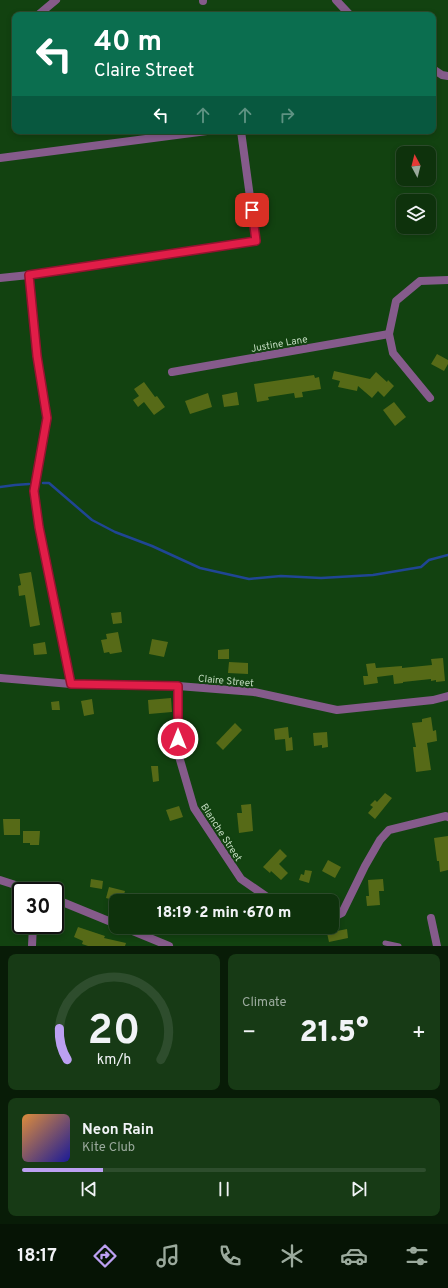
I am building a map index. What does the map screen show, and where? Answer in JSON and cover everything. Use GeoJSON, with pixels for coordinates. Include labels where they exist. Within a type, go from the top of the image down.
{"type":"FeatureCollection","features":[{"type":"Feature","properties":{"kind":"street"},"geometry":{"type":"LineString","coordinates":[[42,12],[56,0]]}},
{"type":"Feature","properties":{"kind":"street"},"geometry":{"type":"LineString","coordinates":[[336,0],[347,12]]}},
{"type":"Feature","properties":{"kind":"street"},"geometry":{"type":"LineString","coordinates":[[436,71],[442,75],[448,76]]}},
{"type":"Feature","properties":{"kind":"street"},"geometry":{"type":"LineString","coordinates":[[0,158],[183,134]]}},
{"type":"Feature","properties":{"kind":"street"},"geometry":{"type":"LineString","coordinates":[[0,278],[256,241],[241,134]]}},
{"type":"Feature","properties":{"kind":"street"},"geometry":{"type":"LineString","coordinates":[[29,275],[37,356],[47,418],[34,491],[39,527],[71,684]]}},
{"type":"Feature","properties":{"kind":"street"},"geometry":{"type":"LineString","coordinates":[[430,398],[393,353],[389,334],[396,301],[420,281],[448,280]]}},
{"type":"Feature","properties":{"kind":"street","name":"Justine Lane"},"geometry":{"type":"LineString","coordinates":[[172,372],[389,334]]}},
{"type":"Feature","properties":{"kind":"street","name":"Claire Street"},"geometry":{"type":"LineString","coordinates":[[0,678],[71,684],[178,686],[254,692],[338,710],[433,700],[448,696]]}},
{"type":"Feature","properties":{"kind":"street","name":"Blanche Street"},"geometry":{"type":"LineString","coordinates":[[178,686],[178,753],[194,808],[241,879],[263,894]]}},
{"type":"Feature","properties":{"kind":"street"},"geometry":{"type":"LineString","coordinates":[[339,914],[342,913],[365,866],[380,840],[389,830],[446,816],[448,817]]}},
{"type":"Feature","properties":{"kind":"street"},"geometry":{"type":"LineString","coordinates":[[0,880],[12,884]]}},
{"type":"Feature","properties":{"kind":"street"},"geometry":{"type":"LineString","coordinates":[[64,903],[109,921]]}},
{"type":"Feature","properties":{"kind":"street"},"geometry":{"type":"LineString","coordinates":[[431,918],[437,946]]}},
{"type":"Feature","properties":{"kind":"street"},"geometry":{"type":"LineString","coordinates":[[32,946],[33,934]]}},
{"type":"Feature","properties":{"kind":"street"},"geometry":{"type":"LineString","coordinates":[[140,934],[169,946]]}},
{"type":"Feature","properties":{"kind":"lane"},"geometry":{"type":"LineString","coordinates":[[385,943],[399,946]]}},
{"type":"Feature","properties":{"kind":"building"},"geometry":{"type":"Polygon","coordinates":[[[437,354],[448,360],[448,364],[444,371],[431,364],[437,354]]]}},
{"type":"Feature","properties":{"kind":"building"},"geometry":{"type":"Polygon","coordinates":[[[334,371],[370,379],[376,372],[394,386],[384,397],[378,391],[372,398],[358,386],[357,391],[338,387],[340,381],[332,379],[334,371]]]}},
{"type":"Feature","properties":{"kind":"building"},"geometry":{"type":"Polygon","coordinates":[[[314,375],[315,378],[319,377],[321,389],[302,392],[303,397],[295,398],[294,393],[268,397],[269,400],[257,402],[254,384],[314,375]]]}},
{"type":"Feature","properties":{"kind":"building"},"geometry":{"type":"Polygon","coordinates":[[[144,382],[155,397],[157,396],[165,407],[154,415],[144,402],[138,407],[133,400],[139,396],[134,389],[144,382]]]}},
{"type":"Feature","properties":{"kind":"building"},"geometry":{"type":"Polygon","coordinates":[[[237,392],[239,405],[224,407],[222,395],[237,392]]]}},
{"type":"Feature","properties":{"kind":"building"},"geometry":{"type":"Polygon","coordinates":[[[208,393],[212,407],[190,414],[185,401],[208,393]]]}},
{"type":"Feature","properties":{"kind":"building"},"geometry":{"type":"Polygon","coordinates":[[[394,402],[406,417],[395,426],[383,410],[394,402]]]}},
{"type":"Feature","properties":{"kind":"building"},"geometry":{"type":"Polygon","coordinates":[[[31,572],[40,625],[30,627],[25,595],[19,596],[18,586],[21,585],[19,574],[31,572]]]}},
{"type":"Feature","properties":{"kind":"building"},"geometry":{"type":"Polygon","coordinates":[[[121,612],[122,623],[113,624],[111,613],[121,612]]]}},
{"type":"Feature","properties":{"kind":"building"},"geometry":{"type":"Polygon","coordinates":[[[118,632],[122,652],[110,654],[109,652],[104,653],[101,640],[107,639],[106,634],[118,632]]]}},
{"type":"Feature","properties":{"kind":"building"},"geometry":{"type":"Polygon","coordinates":[[[152,639],[168,642],[164,657],[149,654],[152,639]]]}},
{"type":"Feature","properties":{"kind":"building"},"geometry":{"type":"Polygon","coordinates":[[[45,642],[47,654],[34,655],[33,644],[45,642]]]}},
{"type":"Feature","properties":{"kind":"building"},"geometry":{"type":"Polygon","coordinates":[[[229,649],[229,659],[218,659],[218,650],[229,649]]]}},
{"type":"Feature","properties":{"kind":"building"},"geometry":{"type":"Polygon","coordinates":[[[443,658],[445,681],[436,682],[436,680],[431,681],[431,679],[394,684],[393,675],[377,677],[378,683],[364,685],[363,676],[368,676],[366,664],[375,663],[376,668],[402,666],[402,668],[432,665],[431,659],[443,658]]]}},
{"type":"Feature","properties":{"kind":"building"},"geometry":{"type":"Polygon","coordinates":[[[229,662],[248,663],[248,674],[228,673],[229,662]]]}},
{"type":"Feature","properties":{"kind":"building"},"geometry":{"type":"Polygon","coordinates":[[[171,698],[172,712],[149,714],[148,700],[171,698]]]}},
{"type":"Feature","properties":{"kind":"building"},"geometry":{"type":"Polygon","coordinates":[[[92,699],[94,714],[84,716],[81,701],[92,699]]]}},
{"type":"Feature","properties":{"kind":"building"},"geometry":{"type":"Polygon","coordinates":[[[59,701],[60,710],[52,710],[51,702],[59,701]]]}},
{"type":"Feature","properties":{"kind":"building"},"geometry":{"type":"Polygon","coordinates":[[[431,717],[433,731],[436,730],[437,741],[427,743],[431,770],[416,772],[413,747],[416,747],[412,723],[422,722],[422,719],[431,717]]]}},
{"type":"Feature","properties":{"kind":"building"},"geometry":{"type":"Polygon","coordinates":[[[235,723],[242,730],[223,750],[216,743],[235,723]]]}},
{"type":"Feature","properties":{"kind":"building"},"geometry":{"type":"Polygon","coordinates":[[[288,727],[289,738],[292,737],[293,750],[286,751],[285,739],[275,740],[274,729],[288,727]]]}},
{"type":"Feature","properties":{"kind":"building"},"geometry":{"type":"Polygon","coordinates":[[[327,732],[328,747],[322,748],[322,745],[314,746],[313,733],[327,732]]]}},
{"type":"Feature","properties":{"kind":"building"},"geometry":{"type":"Polygon","coordinates":[[[151,766],[158,766],[159,781],[153,782],[151,766]]]}},
{"type":"Feature","properties":{"kind":"building"},"geometry":{"type":"Polygon","coordinates":[[[385,793],[392,798],[375,819],[368,813],[373,807],[370,805],[375,800],[377,802],[385,793]]]}},
{"type":"Feature","properties":{"kind":"building"},"geometry":{"type":"Polygon","coordinates":[[[251,804],[253,831],[239,833],[237,813],[242,813],[241,805],[251,804]]]}},
{"type":"Feature","properties":{"kind":"building"},"geometry":{"type":"Polygon","coordinates":[[[179,806],[183,817],[170,821],[166,810],[179,806]]]}},
{"type":"Feature","properties":{"kind":"building"},"geometry":{"type":"Polygon","coordinates":[[[3,819],[20,819],[20,835],[4,835],[3,819]]]}},
{"type":"Feature","properties":{"kind":"building"},"geometry":{"type":"Polygon","coordinates":[[[23,831],[40,831],[39,845],[23,843],[23,831]]]}},
{"type":"Feature","properties":{"kind":"building"},"geometry":{"type":"Polygon","coordinates":[[[448,836],[448,870],[440,872],[434,838],[448,836]]]}},
{"type":"Feature","properties":{"kind":"building"},"geometry":{"type":"Polygon","coordinates":[[[280,849],[287,856],[279,864],[288,873],[281,880],[271,871],[270,873],[263,867],[280,849]]]}},
{"type":"Feature","properties":{"kind":"building"},"geometry":{"type":"Polygon","coordinates":[[[328,860],[341,867],[335,878],[322,871],[328,860]]]}},
{"type":"Feature","properties":{"kind":"building"},"geometry":{"type":"Polygon","coordinates":[[[305,870],[312,871],[309,883],[299,880],[301,874],[304,875],[305,870]]]}},
{"type":"Feature","properties":{"kind":"building"},"geometry":{"type":"Polygon","coordinates":[[[91,879],[103,881],[102,889],[90,887],[91,879]]]}},
{"type":"Feature","properties":{"kind":"building"},"geometry":{"type":"Polygon","coordinates":[[[383,879],[384,891],[379,891],[380,905],[367,906],[366,896],[369,896],[368,880],[383,879]]]}},
{"type":"Feature","properties":{"kind":"building"},"geometry":{"type":"Polygon","coordinates":[[[109,887],[125,891],[124,894],[109,894],[109,899],[106,898],[109,887]]]}},
{"type":"Feature","properties":{"kind":"building"},"geometry":{"type":"Polygon","coordinates":[[[78,927],[105,936],[104,938],[126,943],[125,946],[88,946],[82,944],[83,941],[74,937],[78,927]]]}},
{"type":"Feature","properties":{"kind":"building"},"geometry":{"type":"Polygon","coordinates":[[[347,929],[348,938],[329,942],[327,934],[339,934],[339,931],[347,929]]]}},
{"type":"Feature","properties":{"kind":"waterway"},"geometry":{"type":"LineString","coordinates":[[43,483],[49,483],[92,520],[115,532],[152,546],[200,568],[249,579],[281,576],[321,578],[373,575],[421,567],[429,560],[448,555]]}},
{"type":"Feature","properties":{"kind":"waterway"},"geometry":{"type":"LineString","coordinates":[[0,487],[29,484]]}},
{"type":"Feature","properties":{"kind":"route"},"geometry":{"type":"LineString","coordinates":[[178,739],[178,686],[71,684],[39,527],[34,491],[47,418],[37,356],[29,275],[256,241],[252,210]]}}]}
